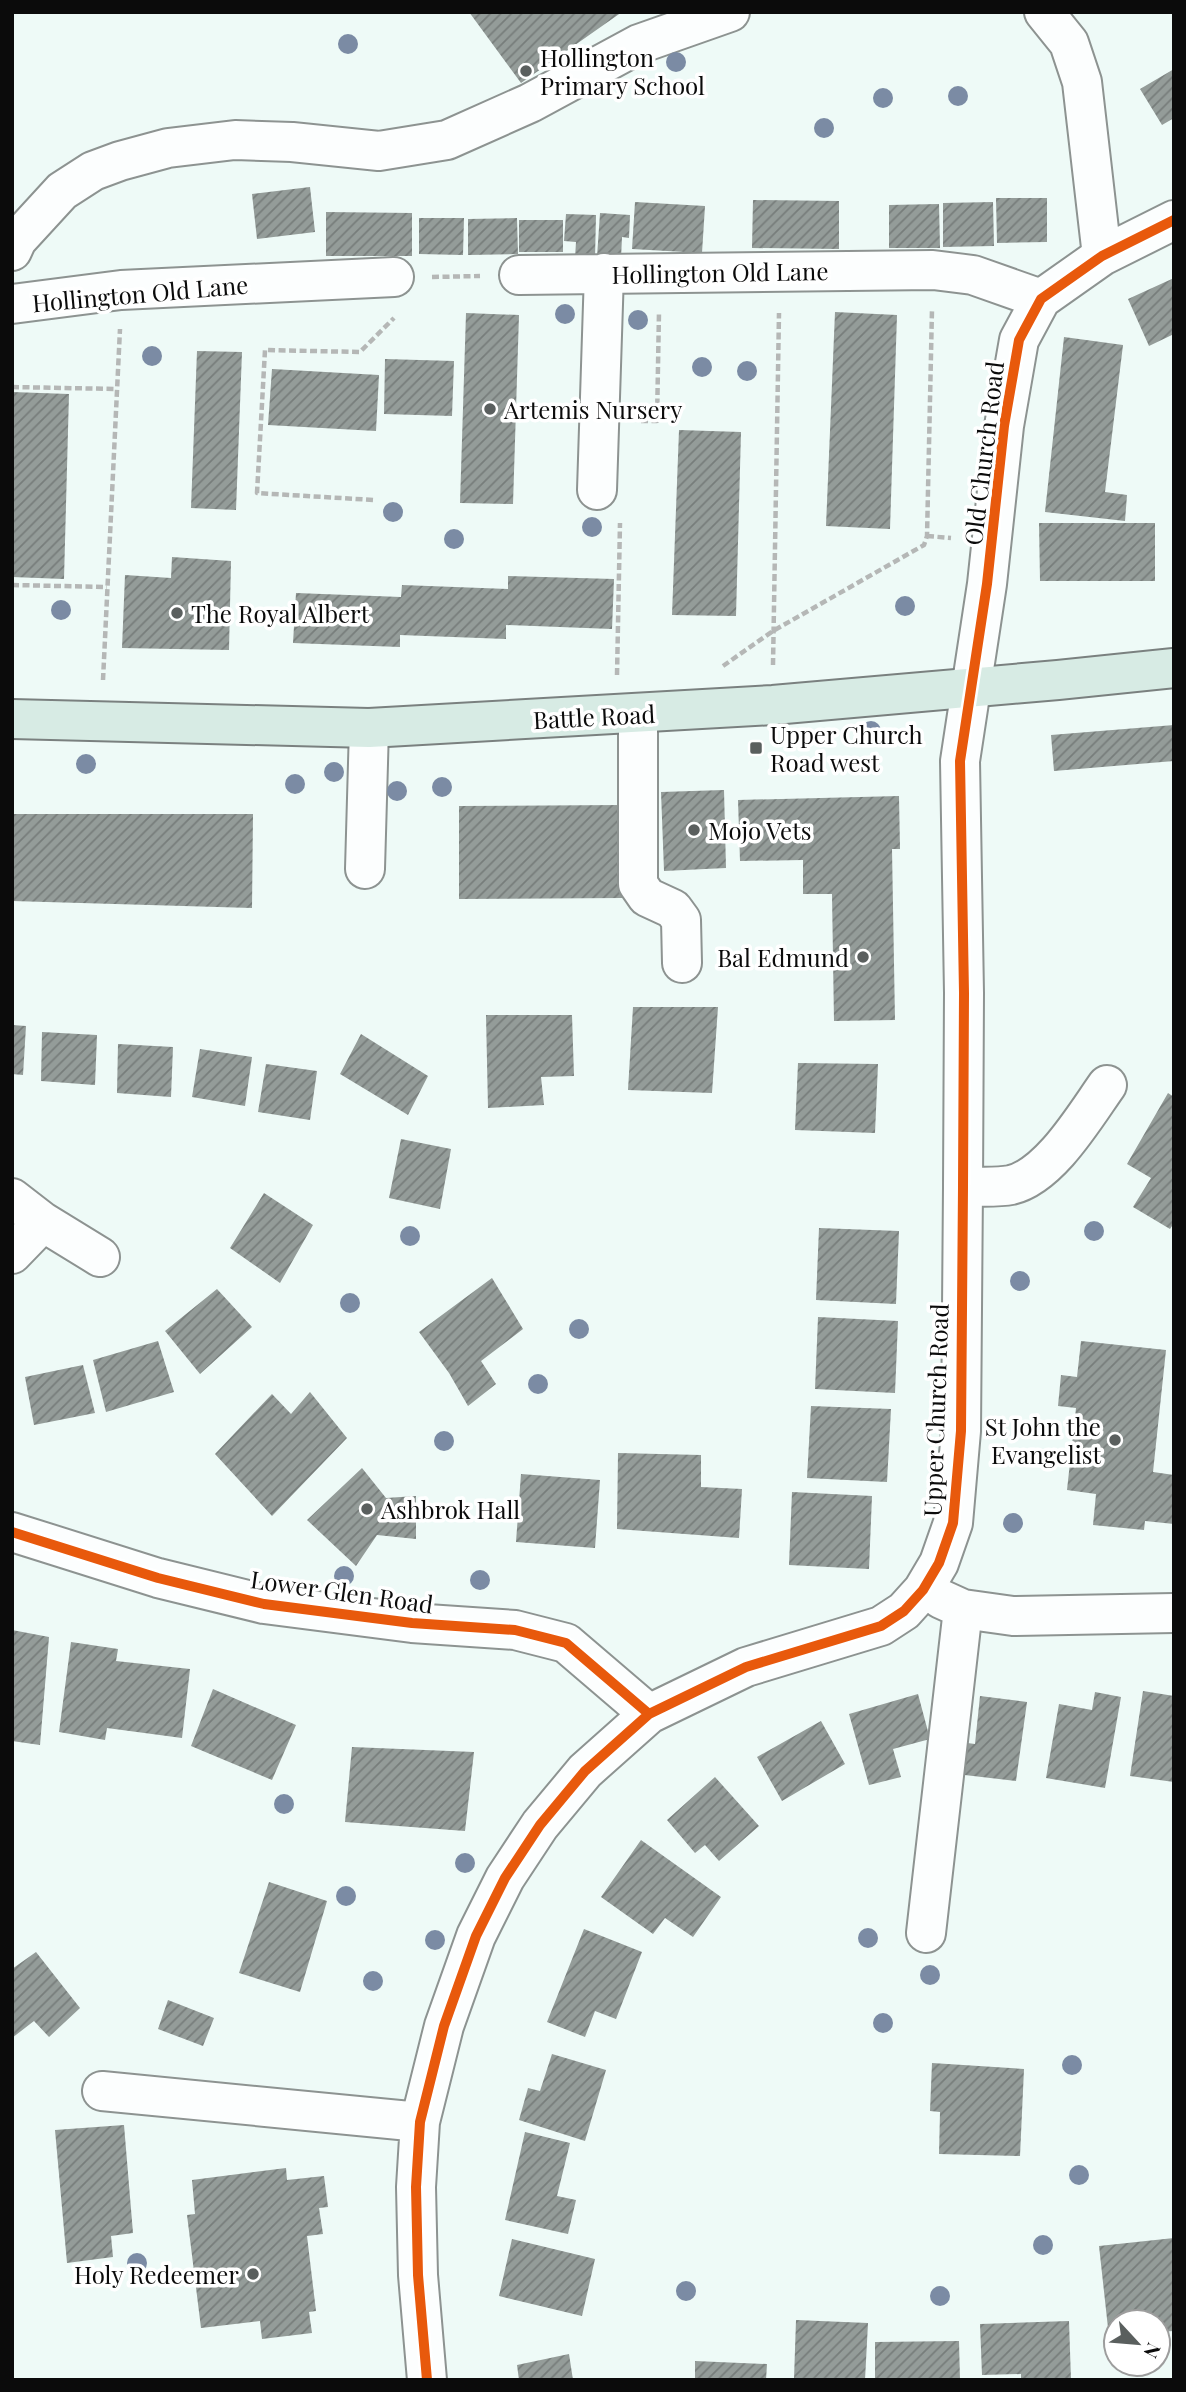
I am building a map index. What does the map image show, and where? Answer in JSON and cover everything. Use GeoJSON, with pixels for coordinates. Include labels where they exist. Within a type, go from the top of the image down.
{"type":"FeatureCollection","features":[{"type":"Feature","properties":{"kind":"main road","name":"Battle Road"},"geometry":{"type":"LineString","coordinates":[[12,719],[369,728],[773,705],[1174,667]]}},
{"type":"Feature","properties":{"kind":"street"},"geometry":{"type":"LineString","coordinates":[[12,251],[17,240],[62,191],[93,171],[120,161],[168,148],[235,139],[379,151],[447,140],[530,103],[639,44],[730,12]]}},
{"type":"Feature","properties":{"kind":"street"},"geometry":{"type":"LineString","coordinates":[[1044,12],[1069,43],[1082,82],[1102,256]]}},
{"type":"Feature","properties":{"kind":"street","name":"Old Church Road"},"geometry":{"type":"LineString","coordinates":[[973,688],[1004,426],[1019,340],[1041,299],[1102,256],[1174,220]]}},
{"type":"Feature","properties":{"kind":"street","name":"Hollington Old Lane"},"geometry":{"type":"LineString","coordinates":[[519,275],[933,270],[973,275],[1041,299]]}},
{"type":"Feature","properties":{"kind":"street"},"geometry":{"type":"LineString","coordinates":[[597,490],[604,274]]}},
{"type":"Feature","properties":{"kind":"street","name":"Hollington Old Lane"},"geometry":{"type":"LineString","coordinates":[[12,304],[121,290],[394,277]]}},
{"type":"Feature","properties":{"kind":"street","name":"Upper Church Road"},"geometry":{"type":"LineString","coordinates":[[426,2380],[418,2275],[417,2212],[421,2122],[449,2013],[475,1936],[505,1878],[540,1825],[585,1771],[649,1714],[746,1667],[881,1626],[904,1611],[923,1590],[939,1563],[953,1523],[961,1431],[964,993],[960,761],[973,688]]}},
{"type":"Feature","properties":{"kind":"street"},"geometry":{"type":"LineString","coordinates":[[638,714],[638,884],[648,897],[673,909],[681,920],[682,963]]}},
{"type":"Feature","properties":{"kind":"street"},"geometry":{"type":"LineString","coordinates":[[365,869],[369,728]]}},
{"type":"Feature","properties":{"kind":"street"},"geometry":{"type":"LineString","coordinates":[[963,1187],[1013,1185],[1040,1170],[1064,1145],[1107,1086]]}},
{"type":"Feature","properties":{"kind":"street"},"geometry":{"type":"LineString","coordinates":[[12,1198],[43,1222],[100,1257]]}},
{"type":"Feature","properties":{"kind":"street"},"geometry":{"type":"LineString","coordinates":[[12,1254],[43,1222]]}},
{"type":"Feature","properties":{"kind":"street","name":"Lower Glen Road"},"geometry":{"type":"LineString","coordinates":[[12,1532],[158,1578],[264,1604],[412,1623],[515,1630],[566,1643],[649,1714]]}},
{"type":"Feature","properties":{"kind":"street"},"geometry":{"type":"LineString","coordinates":[[923,1590],[963,1609],[1013,1616],[1174,1612]]}},
{"type":"Feature","properties":{"kind":"street"},"geometry":{"type":"LineString","coordinates":[[926,1933],[963,1609]]}},
{"type":"Feature","properties":{"kind":"street"},"geometry":{"type":"LineString","coordinates":[[102,2091],[421,2122]]}},
{"type":"Feature","properties":{"kind":"path"},"geometry":{"type":"LineString","coordinates":[[773,705],[780,270]]}},
{"type":"Feature","properties":{"kind":"path"},"geometry":{"type":"LineString","coordinates":[[696,710],[719,669],[773,631],[924,545],[927,536],[933,270]]}},
{"type":"Feature","properties":{"kind":"path"},"geometry":{"type":"LineString","coordinates":[[373,500],[257,493],[265,349],[360,352],[395,317],[394,277],[519,275]]}},
{"type":"Feature","properties":{"kind":"path"},"geometry":{"type":"LineString","coordinates":[[101,721],[121,290]]}},
{"type":"Feature","properties":{"kind":"path"},"geometry":{"type":"LineString","coordinates":[[12,387],[117,389]]}},
{"type":"Feature","properties":{"kind":"path"},"geometry":{"type":"LineString","coordinates":[[927,536],[951,538]]}},
{"type":"Feature","properties":{"kind":"path"},"geometry":{"type":"LineString","coordinates":[[12,585],[107,587]]}},
{"type":"Feature","properties":{"kind":"building"},"geometry":{"type":"Polygon","coordinates":[[[469,12],[622,12],[521,83],[469,12]]]}},
{"type":"Feature","properties":{"kind":"building"},"geometry":{"type":"Polygon","coordinates":[[[1174,69],[1174,118],[1162,125],[1140,89],[1174,69]]]}},
{"type":"Feature","properties":{"kind":"building"},"geometry":{"type":"Polygon","coordinates":[[[310,187],[315,232],[257,239],[252,194],[310,187]]]}},
{"type":"Feature","properties":{"kind":"building"},"geometry":{"type":"Polygon","coordinates":[[[996,198],[1047,198],[1047,242],[997,243],[996,198]]]}},
{"type":"Feature","properties":{"kind":"building"},"geometry":{"type":"Polygon","coordinates":[[[753,200],[839,201],[839,249],[752,248],[753,200]]]}},
{"type":"Feature","properties":{"kind":"building"},"geometry":{"type":"Polygon","coordinates":[[[635,202],[705,206],[702,253],[632,249],[635,202]]]}},
{"type":"Feature","properties":{"kind":"building"},"geometry":{"type":"Polygon","coordinates":[[[993,202],[994,246],[943,247],[943,203],[993,202]]]}},
{"type":"Feature","properties":{"kind":"building"},"geometry":{"type":"Polygon","coordinates":[[[939,204],[940,248],[889,248],[889,205],[939,204]]]}},
{"type":"Feature","properties":{"kind":"building"},"geometry":{"type":"Polygon","coordinates":[[[326,212],[412,213],[412,256],[326,256],[326,212]]]}},
{"type":"Feature","properties":{"kind":"building"},"geometry":{"type":"Polygon","coordinates":[[[600,213],[630,215],[629,238],[622,237],[621,259],[597,257],[600,213]]]}},
{"type":"Feature","properties":{"kind":"building"},"geometry":{"type":"Polygon","coordinates":[[[566,214],[596,215],[595,259],[575,258],[576,242],[564,241],[566,214]]]}},
{"type":"Feature","properties":{"kind":"building"},"geometry":{"type":"Polygon","coordinates":[[[419,218],[464,218],[463,255],[419,254],[419,218]]]}},
{"type":"Feature","properties":{"kind":"building"},"geometry":{"type":"Polygon","coordinates":[[[517,218],[518,254],[468,255],[468,219],[517,218]]]}},
{"type":"Feature","properties":{"kind":"building"},"geometry":{"type":"Polygon","coordinates":[[[519,220],[563,220],[563,252],[519,252],[519,220]]]}},
{"type":"Feature","properties":{"kind":"building"},"geometry":{"type":"Polygon","coordinates":[[[1174,278],[1174,334],[1149,346],[1128,299],[1174,278]]]}},
{"type":"Feature","properties":{"kind":"building"},"geometry":{"type":"Polygon","coordinates":[[[835,312],[897,315],[890,529],[826,526],[835,312]]]}},
{"type":"Feature","properties":{"kind":"building","name":"Artemis Nursery"},"geometry":{"type":"Polygon","coordinates":[[[466,313],[519,315],[513,504],[460,503],[466,313]]]}},
{"type":"Feature","properties":{"kind":"building"},"geometry":{"type":"Polygon","coordinates":[[[1064,337],[1123,345],[1105,492],[1127,495],[1125,521],[1045,512],[1064,337]]]}},
{"type":"Feature","properties":{"kind":"building"},"geometry":{"type":"Polygon","coordinates":[[[197,351],[242,352],[236,510],[191,508],[197,351]]]}},
{"type":"Feature","properties":{"kind":"building"},"geometry":{"type":"Polygon","coordinates":[[[385,359],[454,361],[452,416],[384,414],[385,359]]]}},
{"type":"Feature","properties":{"kind":"building"},"geometry":{"type":"Polygon","coordinates":[[[272,369],[379,375],[376,431],[268,425],[272,369]]]}},
{"type":"Feature","properties":{"kind":"building"},"geometry":{"type":"Polygon","coordinates":[[[12,392],[69,394],[64,579],[12,577],[12,392]]]}},
{"type":"Feature","properties":{"kind":"building"},"geometry":{"type":"Polygon","coordinates":[[[679,430],[741,432],[736,616],[672,615],[679,430]]]}},
{"type":"Feature","properties":{"kind":"building"},"geometry":{"type":"Polygon","coordinates":[[[1039,523],[1155,523],[1155,581],[1040,581],[1039,523]]]}},
{"type":"Feature","properties":{"kind":"building","name":"The Royal Albert"},"geometry":{"type":"Polygon","coordinates":[[[172,557],[231,561],[229,650],[122,648],[125,575],[171,578],[172,557]]]}},
{"type":"Feature","properties":{"kind":"building"},"geometry":{"type":"Polygon","coordinates":[[[508,576],[614,579],[612,629],[506,625],[506,639],[400,635],[400,647],[293,643],[296,593],[401,597],[402,585],[508,589],[508,576]]]}},
{"type":"Feature","properties":{"kind":"building"},"geometry":{"type":"Polygon","coordinates":[[[1174,725],[1174,761],[1054,771],[1051,735],[1174,725]]]}},
{"type":"Feature","properties":{"kind":"building","name":"Mojo Vets"},"geometry":{"type":"Polygon","coordinates":[[[724,790],[726,868],[664,871],[661,792],[724,790]]]}},
{"type":"Feature","properties":{"kind":"building","name":"Bal Edmund"},"geometry":{"type":"Polygon","coordinates":[[[899,796],[900,849],[892,849],[895,1020],[834,1021],[832,894],[803,894],[803,860],[740,861],[738,800],[899,796]]]}},
{"type":"Feature","properties":{"kind":"building"},"geometry":{"type":"Polygon","coordinates":[[[622,805],[622,898],[459,899],[459,806],[622,805]]]}},
{"type":"Feature","properties":{"kind":"building"},"geometry":{"type":"Polygon","coordinates":[[[12,814],[253,814],[252,908],[12,901],[12,814]]]}},
{"type":"Feature","properties":{"kind":"building"},"geometry":{"type":"Polygon","coordinates":[[[633,1007],[718,1007],[712,1093],[628,1090],[633,1007]]]}},
{"type":"Feature","properties":{"kind":"building"},"geometry":{"type":"Polygon","coordinates":[[[486,1015],[572,1015],[574,1076],[541,1077],[544,1105],[488,1108],[486,1015]]]}},
{"type":"Feature","properties":{"kind":"building"},"geometry":{"type":"Polygon","coordinates":[[[12,1025],[26,1026],[23,1075],[12,1074],[12,1025]]]}},
{"type":"Feature","properties":{"kind":"building"},"geometry":{"type":"Polygon","coordinates":[[[42,1032],[97,1035],[95,1085],[41,1081],[42,1032]]]}},
{"type":"Feature","properties":{"kind":"building"},"geometry":{"type":"Polygon","coordinates":[[[361,1034],[428,1076],[408,1115],[340,1074],[361,1034]]]}},
{"type":"Feature","properties":{"kind":"building"},"geometry":{"type":"Polygon","coordinates":[[[118,1044],[173,1047],[171,1097],[117,1093],[118,1044]]]}},
{"type":"Feature","properties":{"kind":"building"},"geometry":{"type":"Polygon","coordinates":[[[200,1049],[252,1057],[245,1106],[192,1097],[200,1049]]]}},
{"type":"Feature","properties":{"kind":"building"},"geometry":{"type":"Polygon","coordinates":[[[798,1063],[878,1064],[875,1133],[795,1130],[798,1063]]]}},
{"type":"Feature","properties":{"kind":"building"},"geometry":{"type":"Polygon","coordinates":[[[266,1064],[317,1071],[310,1120],[258,1112],[266,1064]]]}},
{"type":"Feature","properties":{"kind":"building"},"geometry":{"type":"Polygon","coordinates":[[[1168,1093],[1174,1097],[1174,1223],[1170,1229],[1133,1207],[1151,1178],[1127,1164],[1168,1093]]]}},
{"type":"Feature","properties":{"kind":"building"},"geometry":{"type":"Polygon","coordinates":[[[401,1139],[451,1149],[440,1209],[389,1198],[401,1139]]]}},
{"type":"Feature","properties":{"kind":"building"},"geometry":{"type":"Polygon","coordinates":[[[264,1193],[313,1225],[280,1283],[230,1248],[264,1193]]]}},
{"type":"Feature","properties":{"kind":"building"},"geometry":{"type":"Polygon","coordinates":[[[819,1228],[899,1231],[896,1304],[816,1300],[819,1228]]]}},
{"type":"Feature","properties":{"kind":"building"},"geometry":{"type":"Polygon","coordinates":[[[492,1278],[523,1329],[481,1361],[496,1384],[468,1406],[449,1373],[419,1332],[492,1278]]]}},
{"type":"Feature","properties":{"kind":"building"},"geometry":{"type":"Polygon","coordinates":[[[217,1289],[252,1327],[200,1374],[165,1331],[217,1289]]]}},
{"type":"Feature","properties":{"kind":"building"},"geometry":{"type":"Polygon","coordinates":[[[818,1317],[898,1321],[895,1393],[815,1389],[818,1317]]]}},
{"type":"Feature","properties":{"kind":"building"},"geometry":{"type":"Polygon","coordinates":[[[158,1341],[174,1392],[106,1412],[93,1360],[158,1341]]]}},
{"type":"Feature","properties":{"kind":"building","name":"St John the Evangelist"},"geometry":{"type":"Polygon","coordinates":[[[1081,1341],[1166,1350],[1153,1472],[1174,1475],[1174,1524],[1145,1521],[1144,1530],[1093,1525],[1096,1494],[1067,1490],[1076,1408],[1058,1406],[1061,1375],[1077,1377],[1081,1341]]]}},
{"type":"Feature","properties":{"kind":"building"},"geometry":{"type":"Polygon","coordinates":[[[83,1365],[95,1413],[34,1425],[25,1377],[83,1365]]]}},
{"type":"Feature","properties":{"kind":"building"},"geometry":{"type":"Polygon","coordinates":[[[310,1392],[347,1438],[272,1516],[215,1454],[272,1394],[291,1414],[310,1392]]]}},
{"type":"Feature","properties":{"kind":"building"},"geometry":{"type":"Polygon","coordinates":[[[811,1406],[891,1409],[887,1482],[807,1478],[811,1406]]]}},
{"type":"Feature","properties":{"kind":"building"},"geometry":{"type":"Polygon","coordinates":[[[618,1453],[701,1455],[701,1487],[742,1489],[739,1538],[617,1529],[618,1453]]]}},
{"type":"Feature","properties":{"kind":"building","name":"Ashbrok Hall"},"geometry":{"type":"Polygon","coordinates":[[[362,1468],[386,1498],[416,1496],[416,1539],[377,1535],[356,1566],[307,1520],[362,1468]]]}},
{"type":"Feature","properties":{"kind":"building"},"geometry":{"type":"Polygon","coordinates":[[[521,1474],[600,1480],[595,1548],[516,1542],[521,1474]]]}},
{"type":"Feature","properties":{"kind":"building"},"geometry":{"type":"Polygon","coordinates":[[[792,1492],[872,1496],[869,1569],[789,1565],[792,1492]]]}},
{"type":"Feature","properties":{"kind":"building"},"geometry":{"type":"Polygon","coordinates":[[[12,1630],[49,1637],[40,1745],[12,1741],[12,1630]]]}},
{"type":"Feature","properties":{"kind":"building"},"geometry":{"type":"Polygon","coordinates":[[[71,1642],[118,1649],[116,1661],[190,1669],[182,1738],[107,1728],[105,1740],[59,1732],[71,1642]]]}},
{"type":"Feature","properties":{"kind":"building"},"geometry":{"type":"Polygon","coordinates":[[[213,1689],[296,1725],[272,1780],[191,1746],[213,1689]]]}},
{"type":"Feature","properties":{"kind":"building"},"geometry":{"type":"Polygon","coordinates":[[[1143,1691],[1174,1696],[1174,1782],[1130,1776],[1143,1691]]]}},
{"type":"Feature","properties":{"kind":"building"},"geometry":{"type":"Polygon","coordinates":[[[1095,1692],[1121,1697],[1105,1788],[1046,1778],[1059,1704],[1092,1710],[1095,1692]]]}},
{"type":"Feature","properties":{"kind":"building"},"geometry":{"type":"Polygon","coordinates":[[[918,1694],[930,1739],[893,1749],[901,1777],[869,1785],[849,1714],[918,1694]]]}},
{"type":"Feature","properties":{"kind":"building"},"geometry":{"type":"Polygon","coordinates":[[[980,1696],[1027,1702],[1016,1781],[956,1774],[960,1742],[975,1744],[980,1696]]]}},
{"type":"Feature","properties":{"kind":"building"},"geometry":{"type":"Polygon","coordinates":[[[821,1721],[845,1764],[782,1801],[757,1757],[821,1721]]]}},
{"type":"Feature","properties":{"kind":"building"},"geometry":{"type":"Polygon","coordinates":[[[352,1747],[474,1752],[465,1831],[345,1822],[352,1747]]]}},
{"type":"Feature","properties":{"kind":"building"},"geometry":{"type":"Polygon","coordinates":[[[715,1777],[759,1826],[719,1861],[705,1845],[695,1853],[667,1820],[715,1777]]]}},
{"type":"Feature","properties":{"kind":"building"},"geometry":{"type":"Polygon","coordinates":[[[641,1840],[721,1897],[693,1937],[665,1918],[653,1934],[601,1897],[641,1840]]]}},
{"type":"Feature","properties":{"kind":"building"},"geometry":{"type":"Polygon","coordinates":[[[269,1882],[327,1901],[300,1992],[239,1973],[269,1882]]]}},
{"type":"Feature","properties":{"kind":"building"},"geometry":{"type":"Polygon","coordinates":[[[584,1929],[642,1952],[616,2019],[595,2011],[585,2037],[547,2022],[584,1929]]]}},
{"type":"Feature","properties":{"kind":"building"},"geometry":{"type":"Polygon","coordinates":[[[36,1952],[80,2008],[49,2037],[34,2021],[12,2038],[12,1969],[36,1952]]]}},
{"type":"Feature","properties":{"kind":"building"},"geometry":{"type":"Polygon","coordinates":[[[168,2000],[214,2018],[203,2046],[158,2029],[168,2000]]]}},
{"type":"Feature","properties":{"kind":"building"},"geometry":{"type":"Polygon","coordinates":[[[552,2054],[606,2070],[585,2141],[519,2120],[528,2088],[540,2091],[552,2054]]]}},
{"type":"Feature","properties":{"kind":"building"},"geometry":{"type":"Polygon","coordinates":[[[932,2063],[1024,2069],[1020,2156],[939,2154],[940,2112],[930,2111],[932,2063]]]}},
{"type":"Feature","properties":{"kind":"building"},"geometry":{"type":"Polygon","coordinates":[[[124,2125],[133,2233],[111,2236],[113,2257],[67,2263],[55,2130],[124,2125]]]}},
{"type":"Feature","properties":{"kind":"building"},"geometry":{"type":"Polygon","coordinates":[[[525,2132],[570,2143],[557,2196],[576,2200],[568,2234],[505,2220],[525,2132]]]}},
{"type":"Feature","properties":{"kind":"building","name":"Holy Redeemer"},"geometry":{"type":"Polygon","coordinates":[[[286,2168],[287,2180],[324,2176],[328,2207],[319,2208],[323,2234],[307,2236],[316,2311],[309,2312],[312,2333],[262,2339],[260,2321],[201,2328],[187,2215],[195,2214],[192,2180],[286,2168]]]}},
{"type":"Feature","properties":{"kind":"building"},"geometry":{"type":"Polygon","coordinates":[[[1174,2238],[1174,2331],[1172,2308],[1106,2308],[1099,2246],[1174,2238]]]}},
{"type":"Feature","properties":{"kind":"building"},"geometry":{"type":"Polygon","coordinates":[[[512,2239],[595,2259],[582,2316],[499,2296],[512,2239]]]}},
{"type":"Feature","properties":{"kind":"building"},"geometry":{"type":"Polygon","coordinates":[[[796,2320],[868,2323],[865,2380],[794,2379],[796,2320]]]}},
{"type":"Feature","properties":{"kind":"building"},"geometry":{"type":"Polygon","coordinates":[[[1069,2321],[1071,2380],[1021,2380],[1021,2374],[982,2375],[980,2324],[1069,2321]]]}},
{"type":"Feature","properties":{"kind":"building"},"geometry":{"type":"Polygon","coordinates":[[[959,2341],[960,2380],[875,2380],[875,2342],[959,2341]]]}},
{"type":"Feature","properties":{"kind":"building"},"geometry":{"type":"Polygon","coordinates":[[[569,2354],[573,2380],[519,2380],[517,2365],[569,2354]]]}},
{"type":"Feature","properties":{"kind":"building"},"geometry":{"type":"Polygon","coordinates":[[[695,2361],[767,2364],[766,2380],[695,2380],[695,2361]]]}},
{"type":"Feature","properties":{"kind":"cycle path"},"geometry":{"type":"LineString","coordinates":[[427,2380],[418,2275],[416,2187],[420,2122],[444,2026],[476,1936],[505,1878],[540,1825],[585,1771],[649,1714],[746,1667],[881,1626],[904,1611],[923,1590],[939,1563],[953,1523],[961,1431],[964,993],[960,761],[987,584],[1004,426],[1019,340],[1041,299],[1102,256],[1174,220]]}},
{"type":"Feature","properties":{"kind":"cycle path"},"geometry":{"type":"LineString","coordinates":[[12,1532],[158,1578],[264,1604],[412,1623],[515,1630],[566,1643],[649,1714]]}},
{"type":"Feature","properties":{"kind":"place","name":"Hollington Primary School"},"geometry":{"type":"Point","coordinates":[526,71]}},
{"type":"Feature","properties":{"kind":"place","name":"Artemis Nursery"},"geometry":{"type":"Point","coordinates":[490,409]}},
{"type":"Feature","properties":{"kind":"place","name":"The Royal Albert"},"geometry":{"type":"Point","coordinates":[177,613]}},
{"type":"Feature","properties":{"kind":"place","name":"Upper Church Road west"},"geometry":{"type":"Point","coordinates":[756,748]}},
{"type":"Feature","properties":{"kind":"place","name":"Mojo Vets"},"geometry":{"type":"Point","coordinates":[694,830]}},
{"type":"Feature","properties":{"kind":"place","name":"Bal Edmund"},"geometry":{"type":"Point","coordinates":[863,957]}},
{"type":"Feature","properties":{"kind":"place","name":"St John the Evangelist"},"geometry":{"type":"Point","coordinates":[1115,1440]}},
{"type":"Feature","properties":{"kind":"place","name":"Ashbrok Hall"},"geometry":{"type":"Point","coordinates":[367,1509]}},
{"type":"Feature","properties":{"kind":"place","name":"Holy Redeemer"},"geometry":{"type":"Point","coordinates":[253,2274]}}]}
